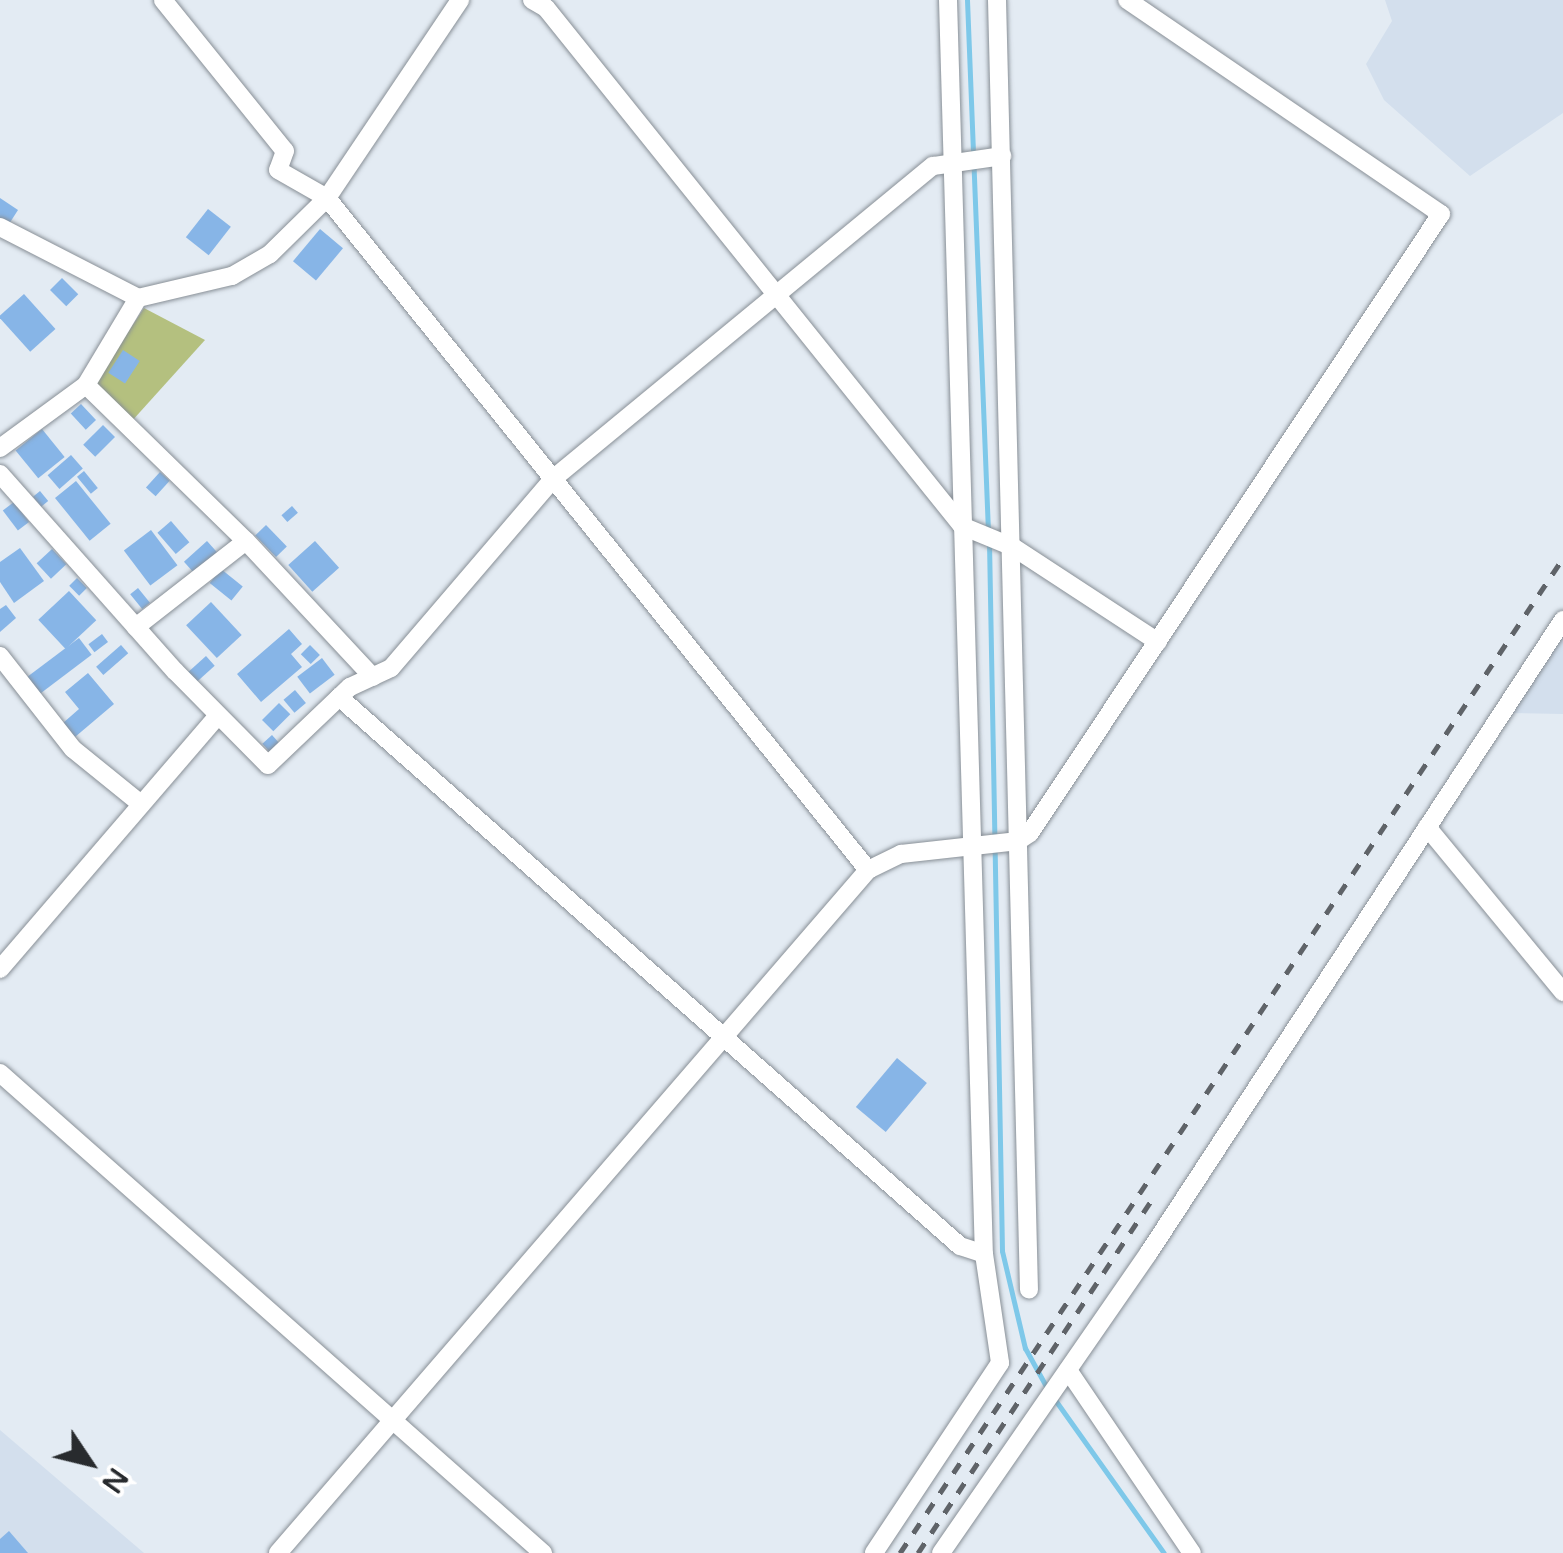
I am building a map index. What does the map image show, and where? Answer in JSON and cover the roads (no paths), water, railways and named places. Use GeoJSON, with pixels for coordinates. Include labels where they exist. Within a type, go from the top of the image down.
{"type":"FeatureCollection","features":[{"type":"Feature","properties":{"kind":"street"},"geometry":{"type":"LineString","coordinates":[[162,0],[285,151],[278,170],[328,198],[868,870]]}},
{"type":"Feature","properties":{"kind":"street"},"geometry":{"type":"LineString","coordinates":[[0,226],[138,298],[232,276],[270,254],[328,198],[460,0]]}},
{"type":"Feature","properties":{"kind":"street"},"geometry":{"type":"LineString","coordinates":[[532,0],[546,8],[773,298],[962,526],[1013,546],[1158,642]]}},
{"type":"Feature","properties":{"kind":"street"},"geometry":{"type":"LineString","coordinates":[[874,1553],[1000,1363],[984,1254],[948,0]]}},
{"type":"Feature","properties":{"kind":"street"},"geometry":{"type":"LineString","coordinates":[[997,0],[1029,1290]]}},
{"type":"Feature","properties":{"kind":"street"},"geometry":{"type":"LineString","coordinates":[[278,1553],[868,870],[901,854],[972,842],[1018,841],[1030,834],[1442,214],[1127,0]]}},
{"type":"Feature","properties":{"kind":"street"},"geometry":{"type":"LineString","coordinates":[[0,474],[217,717],[268,765],[340,697],[391,668],[554,478],[932,166],[951,159],[1002,156]]}},
{"type":"Feature","properties":{"kind":"street"},"geometry":{"type":"LineString","coordinates":[[0,448],[86,385],[138,298]]}},
{"type":"Feature","properties":{"kind":"street"},"geometry":{"type":"LineString","coordinates":[[86,385],[246,541],[372,677]]}},
{"type":"Feature","properties":{"kind":"street"},"geometry":{"type":"LineString","coordinates":[[136,626],[246,541]]}},
{"type":"Feature","properties":{"kind":"street"},"geometry":{"type":"LineString","coordinates":[[941,1553],[1068,1370],[1563,620]]}},
{"type":"Feature","properties":{"kind":"street"},"geometry":{"type":"LineString","coordinates":[[0,656],[73,749],[142,804]]}},
{"type":"Feature","properties":{"kind":"street"},"geometry":{"type":"LineString","coordinates":[[340,697],[960,1246],[984,1254]]}},
{"type":"Feature","properties":{"kind":"street"},"geometry":{"type":"LineString","coordinates":[[0,969],[217,717]]}},
{"type":"Feature","properties":{"kind":"street"},"geometry":{"type":"LineString","coordinates":[[1426,827],[1563,992]]}},
{"type":"Feature","properties":{"kind":"street"},"geometry":{"type":"LineString","coordinates":[[0,1073],[543,1553]]}},
{"type":"Feature","properties":{"kind":"street"},"geometry":{"type":"LineString","coordinates":[[1068,1370],[1192,1553]]}},
{"type":"Feature","properties":{"kind":"waterway"},"geometry":{"type":"LineString","coordinates":[[967,0],[988,531]]}},
{"type":"Feature","properties":{"kind":"waterway"},"geometry":{"type":"LineString","coordinates":[[989,542],[1002,1251],[1025,1348],[1047,1388]]}},
{"type":"Feature","properties":{"kind":"waterway"},"geometry":{"type":"LineString","coordinates":[[1053,1397],[1164,1553]]}},
{"type":"Feature","properties":{"kind":"railway"},"geometry":{"type":"LineString","coordinates":[[900,1553],[1563,558]]}},
{"type":"Feature","properties":{"kind":"railway"},"geometry":{"type":"LineString","coordinates":[[918,1553],[1152,1200]]}}]}
